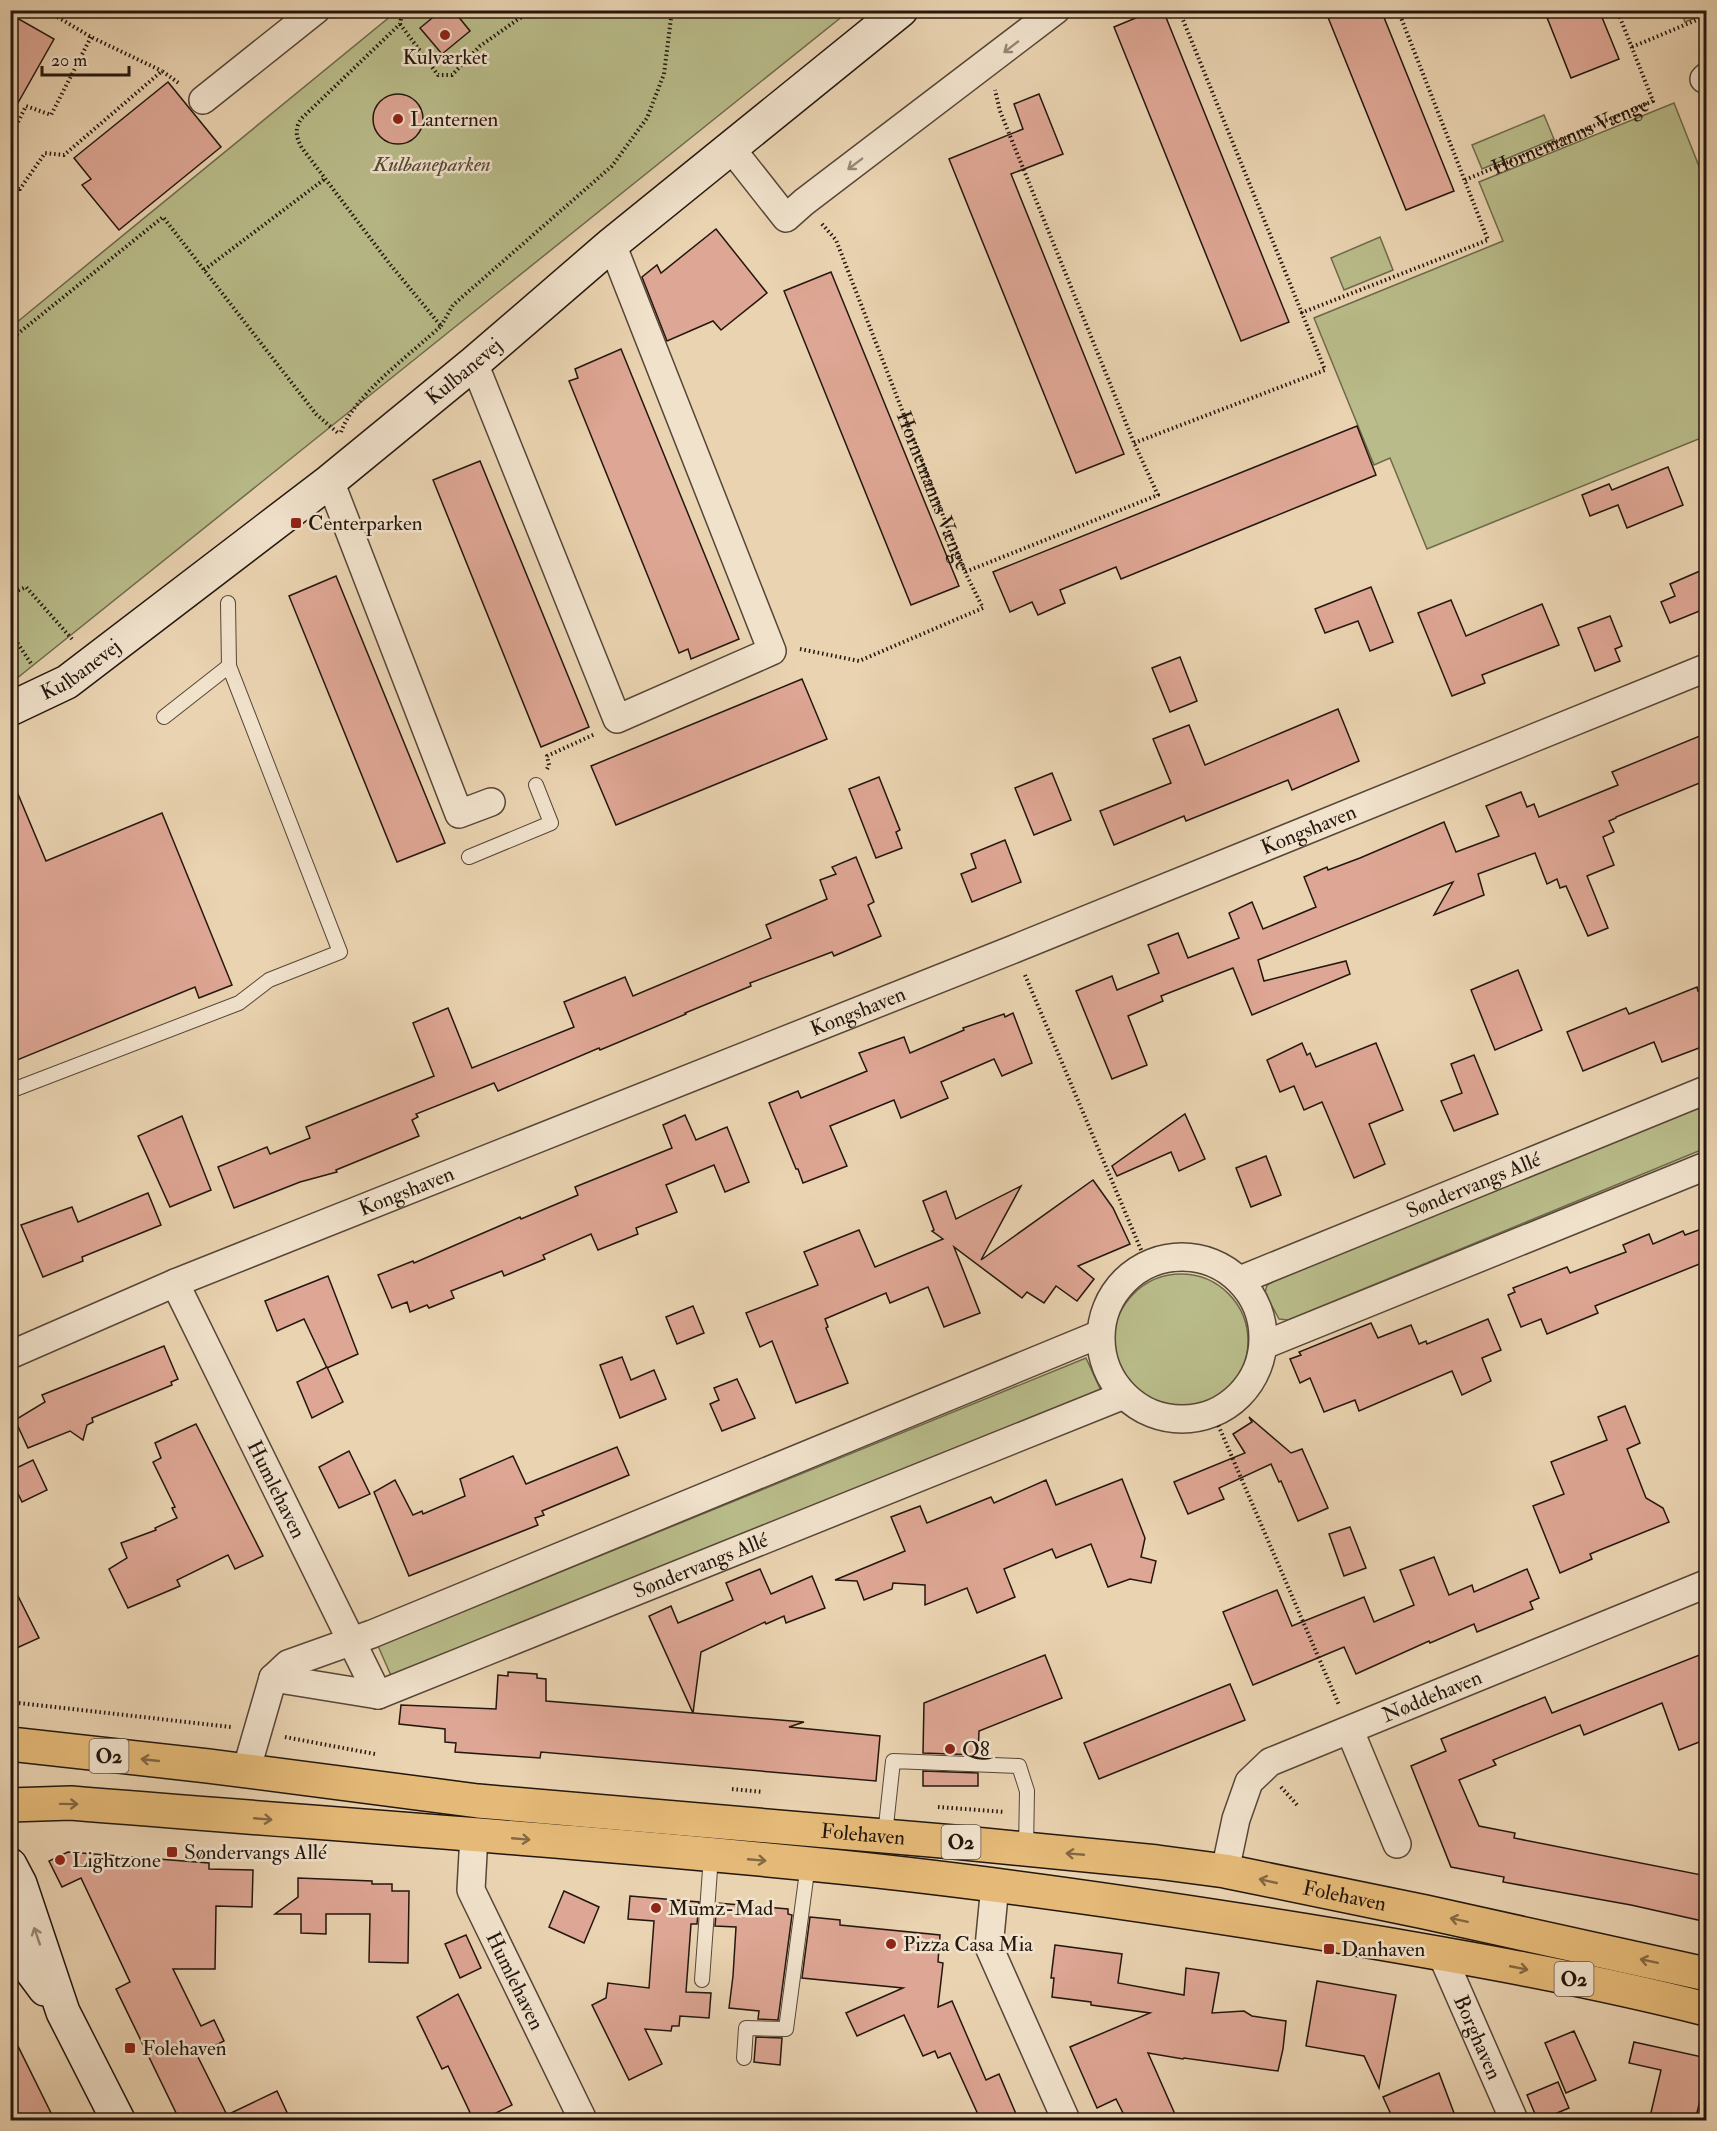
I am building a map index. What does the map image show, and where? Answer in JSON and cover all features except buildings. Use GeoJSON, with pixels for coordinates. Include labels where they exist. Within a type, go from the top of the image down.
{"type":"FeatureCollection","features":[{"type":"Feature","properties":{"kind":"main road","name":"Folehaven"},"geometry":{"type":"LineString","coordinates":[[10,1744],[478,1801],[885,1835],[1225,1871],[1707,1974]]}},
{"type":"Feature","properties":{"kind":"main road","name":"Folehaven"},"geometry":{"type":"LineString","coordinates":[[10,1805],[71,1803],[474,1835],[808,1864],[995,1885],[1217,1915],[1441,1953],[1707,2009]]}},
{"type":"Feature","properties":{"kind":"street"},"geometry":{"type":"LineString","coordinates":[[203,100],[316,10]]}},
{"type":"Feature","properties":{"kind":"street","name":"Kulbanevej"},"geometry":{"type":"LineString","coordinates":[[10,708],[67,682],[330,481],[474,363],[612,244],[901,10]]}},
{"type":"Feature","properties":{"kind":"street"},"geometry":{"type":"LineString","coordinates":[[730,147],[786,218],[804,202],[989,64],[1056,10]]}},
{"type":"Feature","properties":{"kind":"street"},"geometry":{"type":"LineString","coordinates":[[474,363],[617,718],[772,651],[612,244]]}},
{"type":"Feature","properties":{"kind":"street"},"geometry":{"type":"LineString","coordinates":[[330,481],[459,814],[491,802]]}},
{"type":"Feature","properties":{"kind":"street","name":"Kongshaven"},"geometry":{"type":"LineString","coordinates":[[10,1355],[175,1283],[1014,949],[1707,668]]}},
{"type":"Feature","properties":{"kind":"street","name":"Søndervangs Allé"},"geometry":{"type":"LineString","coordinates":[[1240,1280],[1707,1090]]}},
{"type":"Feature","properties":{"kind":"street"},"geometry":{"type":"LineString","coordinates":[[1264,1345],[1707,1166]]}},
{"type":"Feature","properties":{"kind":"street"},"geometry":{"type":"LineString","coordinates":[[1171,1256],[1196,1257],[1220,1265],[1240,1280],[1254,1299],[1262,1321],[1264,1345],[1259,1367],[1248,1386],[1233,1402],[1214,1413],[1195,1418],[1175,1419],[1156,1415],[1138,1407],[1124,1395],[1113,1382],[1106,1367],[1101,1351],[1100,1334],[1107,1306],[1123,1281],[1147,1264],[1171,1256]]}},
{"type":"Feature","properties":{"kind":"street","name":"Humlehaven"},"geometry":{"type":"LineString","coordinates":[[175,1283],[378,1695]]}},
{"type":"Feature","properties":{"kind":"street"},"geometry":{"type":"LineString","coordinates":[[246,1771],[273,1678],[288,1664],[352,1642],[1100,1334]]}},
{"type":"Feature","properties":{"kind":"street","name":"Søndervangs Allé"},"geometry":{"type":"LineString","coordinates":[[378,1695],[1124,1395]]}},
{"type":"Feature","properties":{"kind":"street","name":"Nøddehaven"},"geometry":{"type":"LineString","coordinates":[[1225,1871],[1236,1820],[1249,1782],[1271,1761],[1350,1731],[1707,1584]]}},
{"type":"Feature","properties":{"kind":"street"},"geometry":{"type":"LineString","coordinates":[[273,1678],[378,1695]]}},
{"type":"Feature","properties":{"kind":"street"},"geometry":{"type":"LineString","coordinates":[[1350,1731],[1397,1844]]}},
{"type":"Feature","properties":{"kind":"street","name":"Humlehaven"},"geometry":{"type":"LineString","coordinates":[[474,1835],[471,1890],[583,2121]]}},
{"type":"Feature","properties":{"kind":"street"},"geometry":{"type":"LineString","coordinates":[[10,1865],[20,1884],[63,2012],[118,2121]]}},
{"type":"Feature","properties":{"kind":"street"},"geometry":{"type":"LineString","coordinates":[[995,1885],[989,1947],[1066,2121]]}},
{"type":"Feature","properties":{"kind":"street"},"geometry":{"type":"LineString","coordinates":[[10,1942],[63,2012]]}},
{"type":"Feature","properties":{"kind":"street","name":"Borghaven"},"geometry":{"type":"LineString","coordinates":[[1441,1953],[1514,2121]]}},
{"type":"Feature","properties":{"kind":"lane"},"geometry":{"type":"LineString","coordinates":[[10,1091],[239,1003],[269,980],[340,952],[229,666],[228,603]]}},
{"type":"Feature","properties":{"kind":"lane"},"geometry":{"type":"LineString","coordinates":[[164,717],[229,666]]}},
{"type":"Feature","properties":{"kind":"lane"},"geometry":{"type":"LineString","coordinates":[[469,857],[551,823],[536,785]]}},
{"type":"Feature","properties":{"kind":"lane"},"geometry":{"type":"LineString","coordinates":[[885,1835],[893,1761],[1019,1766],[1027,1791],[1026,1849]]}},
{"type":"Feature","properties":{"kind":"lane"},"geometry":{"type":"LineString","coordinates":[[702,1980],[711,1856]]}},
{"type":"Feature","properties":{"kind":"lane"},"geometry":{"type":"LineString","coordinates":[[744,2058],[746,2028],[786,2029],[808,1864]]}},
{"type":"Feature","properties":{"kind":"path"},"geometry":{"type":"LineString","coordinates":[[46,10],[91,37],[162,71],[203,100]]}},
{"type":"Feature","properties":{"kind":"path"},"geometry":{"type":"LineString","coordinates":[[397,10],[401,18],[400,24],[298,122],[296,130],[300,145],[389,263],[441,326]]}},
{"type":"Feature","properties":{"kind":"path"},"geometry":{"type":"LineString","coordinates":[[400,24],[438,75],[445,76],[452,75],[480,46],[534,10]]}},
{"type":"Feature","properties":{"kind":"path"},"geometry":{"type":"LineString","coordinates":[[333,441],[340,434],[357,402],[441,326],[453,305],[612,166],[646,118],[664,74],[672,10]]}},
{"type":"Feature","properties":{"kind":"path"},"geometry":{"type":"LineString","coordinates":[[1134,443],[1325,370],[1179,10]]}},
{"type":"Feature","properties":{"kind":"path","name":"Hornemanns Vænge"},"geometry":{"type":"LineString","coordinates":[[1301,313],[1488,240],[1398,10]]}},
{"type":"Feature","properties":{"kind":"path","name":"Hornemanns Vænge"},"geometry":{"type":"LineString","coordinates":[[1465,180],[1653,101],[1617,10]]}},
{"type":"Feature","properties":{"kind":"path"},"geometry":{"type":"LineString","coordinates":[[1632,47],[1707,16]]}},
{"type":"Feature","properties":{"kind":"path"},"geometry":{"type":"LineString","coordinates":[[10,138],[26,106],[51,115],[91,37]]}},
{"type":"Feature","properties":{"kind":"path","name":"Hornemanns Vænge"},"geometry":{"type":"LineString","coordinates":[[804,202],[836,240],[965,572],[1158,495],[1134,443],[1000,111],[989,64]]}},
{"type":"Feature","properties":{"kind":"path"},"geometry":{"type":"LineString","coordinates":[[10,189],[20,189],[45,153],[64,155],[162,71]]}},
{"type":"Feature","properties":{"kind":"path"},"geometry":{"type":"LineString","coordinates":[[204,270],[326,178]]}},
{"type":"Feature","properties":{"kind":"path"},"geometry":{"type":"LineString","coordinates":[[10,340],[163,217],[316,414],[340,434]]}},
{"type":"Feature","properties":{"kind":"path"},"geometry":{"type":"LineString","coordinates":[[772,651],[802,649],[859,661],[982,608],[965,572]]}},
{"type":"Feature","properties":{"kind":"path"},"geometry":{"type":"LineString","coordinates":[[10,594],[26,587],[77,645]]}},
{"type":"Feature","properties":{"kind":"path"},"geometry":{"type":"LineString","coordinates":[[10,632],[36,671]]}},
{"type":"Feature","properties":{"kind":"path"},"geometry":{"type":"LineString","coordinates":[[536,785],[549,765],[547,756],[609,727],[617,718]]}},
{"type":"Feature","properties":{"kind":"path"},"geometry":{"type":"LineString","coordinates":[[1014,949],[1147,1264]]}},
{"type":"Feature","properties":{"kind":"path"},"geometry":{"type":"LineString","coordinates":[[1214,1413],[1350,1731]]}},
{"type":"Feature","properties":{"kind":"green space","name":"Kulbaneparken"},"geometry":{"type":"Polygon","coordinates":[[[397,11],[849,11],[11,683],[11,327],[397,11]]]}},
{"type":"Feature","properties":{"kind":"green space"},"geometry":{"type":"Polygon","coordinates":[[[1681,11],[1706,11],[1706,14],[1685,22],[1681,11]]]}},
{"type":"Feature","properties":{"kind":"green space"},"geometry":{"type":"Polygon","coordinates":[[[1674,103],[1706,184],[1706,436],[1427,549],[1390,458],[1374,465],[1314,318],[1503,241],[1479,182],[1674,103]]]}},
{"type":"Feature","properties":{"kind":"green space"},"geometry":{"type":"Polygon","coordinates":[[[1544,115],[1554,139],[1482,169],[1472,145],[1544,115]]]}},
{"type":"Feature","properties":{"kind":"green space"},"geometry":{"type":"Polygon","coordinates":[[[1380,237],[1393,270],[1344,290],[1331,258],[1380,237]]]}},
{"type":"Feature","properties":{"kind":"green space"},"geometry":{"type":"Polygon","coordinates":[[[1706,1105],[1706,1148],[1288,1320],[1279,1319],[1265,1293],[1267,1285],[1274,1281],[1706,1105]]]}},
{"type":"Feature","properties":{"kind":"green space"},"geometry":{"type":"Polygon","coordinates":[[[1181,1274],[1207,1279],[1228,1294],[1243,1315],[1248,1341],[1243,1367],[1228,1388],[1207,1403],[1181,1408],[1155,1403],[1134,1388],[1119,1367],[1114,1341],[1119,1315],[1134,1294],[1155,1279],[1181,1274]]]}},
{"type":"Feature","properties":{"kind":"green space"},"geometry":{"type":"Polygon","coordinates":[[[1086,1358],[1102,1393],[393,1680],[378,1646],[1086,1358]]]}},
{"type":"Feature","properties":{"kind":"place","name":"Kulværket"},"geometry":{"type":"Point","coordinates":[445,35]}},
{"type":"Feature","properties":{"kind":"place","name":"Lanternen"},"geometry":{"type":"Point","coordinates":[398,119]}},
{"type":"Feature","properties":{"kind":"place","name":"Centerparken"},"geometry":{"type":"Point","coordinates":[296,523]}},
{"type":"Feature","properties":{"kind":"place","name":"Q8"},"geometry":{"type":"Point","coordinates":[950,1749]}},
{"type":"Feature","properties":{"kind":"place","name":"Søndervangs Allé"},"geometry":{"type":"Point","coordinates":[172,1852]}},
{"type":"Feature","properties":{"kind":"place","name":"Lightzone"},"geometry":{"type":"Point","coordinates":[60,1860]}},
{"type":"Feature","properties":{"kind":"place","name":"Mumz-Mad"},"geometry":{"type":"Point","coordinates":[656,1908]}},
{"type":"Feature","properties":{"kind":"place","name":"Pizza Casa Mia"},"geometry":{"type":"Point","coordinates":[891,1944]}},
{"type":"Feature","properties":{"kind":"place","name":"Danhaven"},"geometry":{"type":"Point","coordinates":[1329,1949]}},
{"type":"Feature","properties":{"kind":"place","name":"Folehaven"},"geometry":{"type":"Point","coordinates":[130,2048]}}]}
